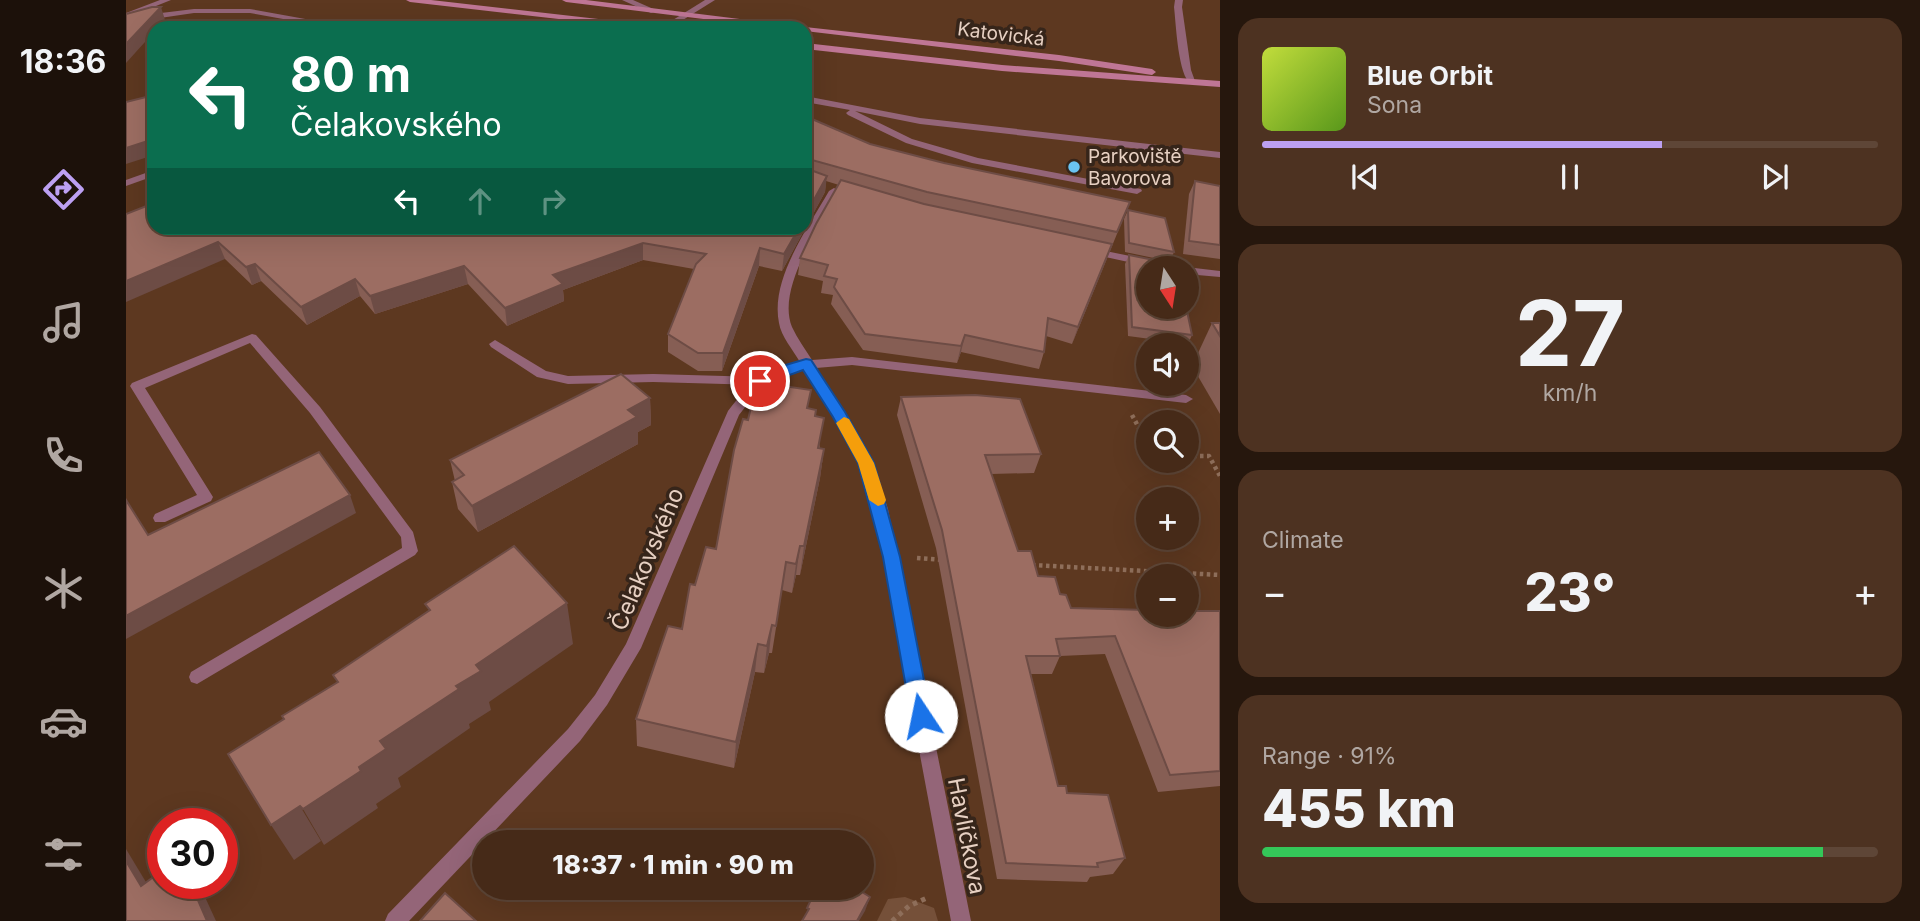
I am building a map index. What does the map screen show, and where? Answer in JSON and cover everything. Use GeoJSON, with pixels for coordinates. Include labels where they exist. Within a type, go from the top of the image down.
{"type":"FeatureCollection","features":[{"type":"Feature","properties":{"kind":"main road"},"geometry":{"type":"LineString","coordinates":[[410,0],[599,21]]}},
{"type":"Feature","properties":{"kind":"main road"},"geometry":{"type":"LineString","coordinates":[[566,0],[737,21]]}},
{"type":"Feature","properties":{"kind":"main road","name":"Katovická"},"geometry":{"type":"LineString","coordinates":[[812,30],[1059,58],[1141,70],[1191,81]]}},
{"type":"Feature","properties":{"kind":"main road","name":"Katovická"},"geometry":{"type":"LineString","coordinates":[[812,47],[1002,68],[1220,84]]}},
{"type":"Feature","properties":{"kind":"street"},"geometry":{"type":"LineString","coordinates":[[126,16],[167,0]]}},
{"type":"Feature","properties":{"kind":"street"},"geometry":{"type":"LineString","coordinates":[[626,0],[654,11]]}},
{"type":"Feature","properties":{"kind":"street"},"geometry":{"type":"LineString","coordinates":[[675,21],[711,0]]}},
{"type":"Feature","properties":{"kind":"street"},"geometry":{"type":"LineString","coordinates":[[1179,0],[1184,56],[1191,81]]}},
{"type":"Feature","properties":{"kind":"street"},"geometry":{"type":"LineString","coordinates":[[144,11],[160,16],[220,9],[250,11],[305,21]]}},
{"type":"Feature","properties":{"kind":"street"},"geometry":{"type":"LineString","coordinates":[[812,100],[920,121],[1220,155]]}},
{"type":"Feature","properties":{"kind":"street"},"geometry":{"type":"LineString","coordinates":[[830,104],[909,141],[976,161],[1137,191]]}},
{"type":"Feature","properties":{"kind":"street"},"geometry":{"type":"LineString","coordinates":[[126,183],[147,176]]}},
{"type":"Feature","properties":{"kind":"street"},"geometry":{"type":"LineString","coordinates":[[812,232],[835,191]]}},
{"type":"Feature","properties":{"kind":"street"},"geometry":{"type":"LineString","coordinates":[[806,364],[785,325],[783,298],[792,268],[810,235]]}},
{"type":"Feature","properties":{"kind":"street"},"geometry":{"type":"LineString","coordinates":[[1072,248],[1136,261]]}},
{"type":"Feature","properties":{"kind":"street"},"geometry":{"type":"LineString","coordinates":[[1199,272],[1220,274]]}},
{"type":"Feature","properties":{"kind":"street"},"geometry":{"type":"LineString","coordinates":[[160,518],[206,497],[137,386],[252,338],[316,410],[408,536],[410,551],[197,677]]}},
{"type":"Feature","properties":{"kind":"street"},"geometry":{"type":"LineString","coordinates":[[495,344],[542,374],[568,380],[653,378],[760,381]]}},
{"type":"Feature","properties":{"kind":"street","name":"Čelakovského"},"geometry":{"type":"LineString","coordinates":[[395,921],[565,744],[601,700],[633,648],[733,414],[747,393],[760,381],[777,372],[806,364],[852,361],[1186,399]]}},
{"type":"Feature","properties":{"kind":"street","name":"Havlíčkova"},"geometry":{"type":"LineString","coordinates":[[806,364],[840,415],[866,463],[891,557],[961,921]]}},
{"type":"Feature","properties":{"kind":"path"},"geometry":{"type":"LineString","coordinates":[[1199,456],[1209,456],[1220,476]]}},
{"type":"Feature","properties":{"kind":"path"},"geometry":{"type":"LineString","coordinates":[[891,557],[946,560]]}},
{"type":"Feature","properties":{"kind":"path"},"geometry":{"type":"LineString","coordinates":[[1028,564],[1220,575]]}},
{"type":"Feature","properties":{"kind":"path"},"geometry":{"type":"LineString","coordinates":[[892,921],[909,906]]}},
{"type":"Feature","properties":{"kind":"shaded area"},"geometry":{"type":"Polygon","coordinates":[[[905,897],[934,908],[938,921],[877,921],[888,899],[905,897]]]}},
{"type":"Feature","properties":{"kind":"building"},"geometry":{"type":"Polygon","coordinates":[[[152,7],[161,7],[126,44],[126,14],[152,7]]]}},
{"type":"Feature","properties":{"kind":"building"},"geometry":{"type":"Polygon","coordinates":[[[147,97],[147,141],[126,148],[126,102],[147,97]]]}},
{"type":"Feature","properties":{"kind":"building"},"geometry":{"type":"Polygon","coordinates":[[[812,119],[870,144],[944,163],[1130,202],[1117,232],[927,192],[812,160],[812,119]]]}},
{"type":"Feature","properties":{"kind":"building"},"geometry":{"type":"Polygon","coordinates":[[[812,171],[827,176],[812,203],[812,171]]]}},
{"type":"Feature","properties":{"kind":"building"},"geometry":{"type":"Polygon","coordinates":[[[841,180],[924,204],[1112,244],[1078,327],[1048,318],[1044,352],[965,335],[961,346],[865,334],[834,287],[837,279],[824,276],[828,265],[800,258],[841,180]]]}},
{"type":"Feature","properties":{"kind":"building"},"geometry":{"type":"Polygon","coordinates":[[[1195,181],[1220,186],[1220,245],[1189,241],[1195,181]]]}},
{"type":"Feature","properties":{"kind":"building"},"geometry":{"type":"Polygon","coordinates":[[[147,206],[147,235],[795,235],[784,254],[760,248],[723,353],[698,353],[668,334],[696,264],[706,254],[643,243],[553,275],[563,284],[505,308],[464,266],[370,296],[355,279],[301,307],[255,264],[246,267],[218,242],[126,281],[126,214],[147,206]]]}},
{"type":"Feature","properties":{"kind":"building"},"geometry":{"type":"Polygon","coordinates":[[[1128,210],[1165,218],[1174,252],[1129,243],[1128,210]]]}},
{"type":"Feature","properties":{"kind":"building"},"geometry":{"type":"Polygon","coordinates":[[[1129,255],[1136,256],[1136,319],[1189,319],[1192,333],[1132,327],[1129,255]]]}},
{"type":"Feature","properties":{"kind":"building"},"geometry":{"type":"Polygon","coordinates":[[[1212,323],[1220,323],[1220,336],[1212,323]]]}},
{"type":"Feature","properties":{"kind":"building"},"geometry":{"type":"Polygon","coordinates":[[[621,374],[650,398],[628,410],[637,417],[472,506],[452,482],[464,475],[450,460],[621,374]]]}},
{"type":"Feature","properties":{"kind":"building"},"geometry":{"type":"Polygon","coordinates":[[[763,383],[811,390],[807,408],[816,410],[815,416],[824,418],[818,448],[824,449],[804,546],[800,546],[796,564],[786,562],[776,626],[772,625],[767,646],[758,644],[736,742],[636,719],[668,626],[682,629],[690,584],[695,585],[706,547],[716,549],[734,450],[743,419],[748,420],[751,407],[756,407],[763,383]]]}},
{"type":"Feature","properties":{"kind":"building"},"geometry":{"type":"Polygon","coordinates":[[[975,395],[1020,399],[1041,454],[985,455],[1018,551],[1031,551],[1038,576],[1055,577],[1060,594],[1066,595],[1071,608],[1136,610],[1136,627],[1199,627],[1199,611],[1220,611],[1220,771],[1170,775],[1115,636],[1056,639],[1060,656],[1026,656],[1058,786],[1066,786],[1067,793],[1108,795],[1125,858],[1097,863],[1098,867],[1006,863],[942,530],[901,397],[975,395]]]}},
{"type":"Feature","properties":{"kind":"building"},"geometry":{"type":"Polygon","coordinates":[[[319,452],[350,495],[126,616],[126,500],[148,535],[319,452]]]}},
{"type":"Feature","properties":{"kind":"building"},"geometry":{"type":"Polygon","coordinates":[[[514,546],[567,603],[476,665],[481,671],[456,686],[459,689],[380,741],[386,749],[359,767],[361,771],[303,809],[300,806],[271,825],[228,754],[284,719],[282,716],[338,682],[333,675],[430,610],[425,604],[514,546]]]}},
{"type":"Feature","properties":{"kind":"building"},"geometry":{"type":"Polygon","coordinates":[[[126,861],[141,886],[147,882],[147,899],[197,899],[207,921],[126,921],[126,861]]]}},
{"type":"Feature","properties":{"kind":"building"},"geometry":{"type":"Polygon","coordinates":[[[445,893],[476,921],[420,921],[445,893]]]}},
{"type":"Feature","properties":{"kind":"building"},"geometry":{"type":"Polygon","coordinates":[[[811,900],[868,900],[857,921],[802,921],[809,909],[807,908],[811,900]]]}},
{"type":"Feature","properties":{"kind":"slow traffic"},"geometry":{"type":"LineString","coordinates":[[844,423],[866,463],[878,500]]}},
{"type":"Feature","properties":{"kind":"place","name":"Parkoviště Bavorova"},"geometry":{"type":"Point","coordinates":[1074,167]}},
{"type":"Feature","properties":{"kind":"route"},"geometry":{"type":"LineString","coordinates":[[760,381],[777,372],[806,364],[840,415],[866,463],[881,509],[921,716]]}}]}
